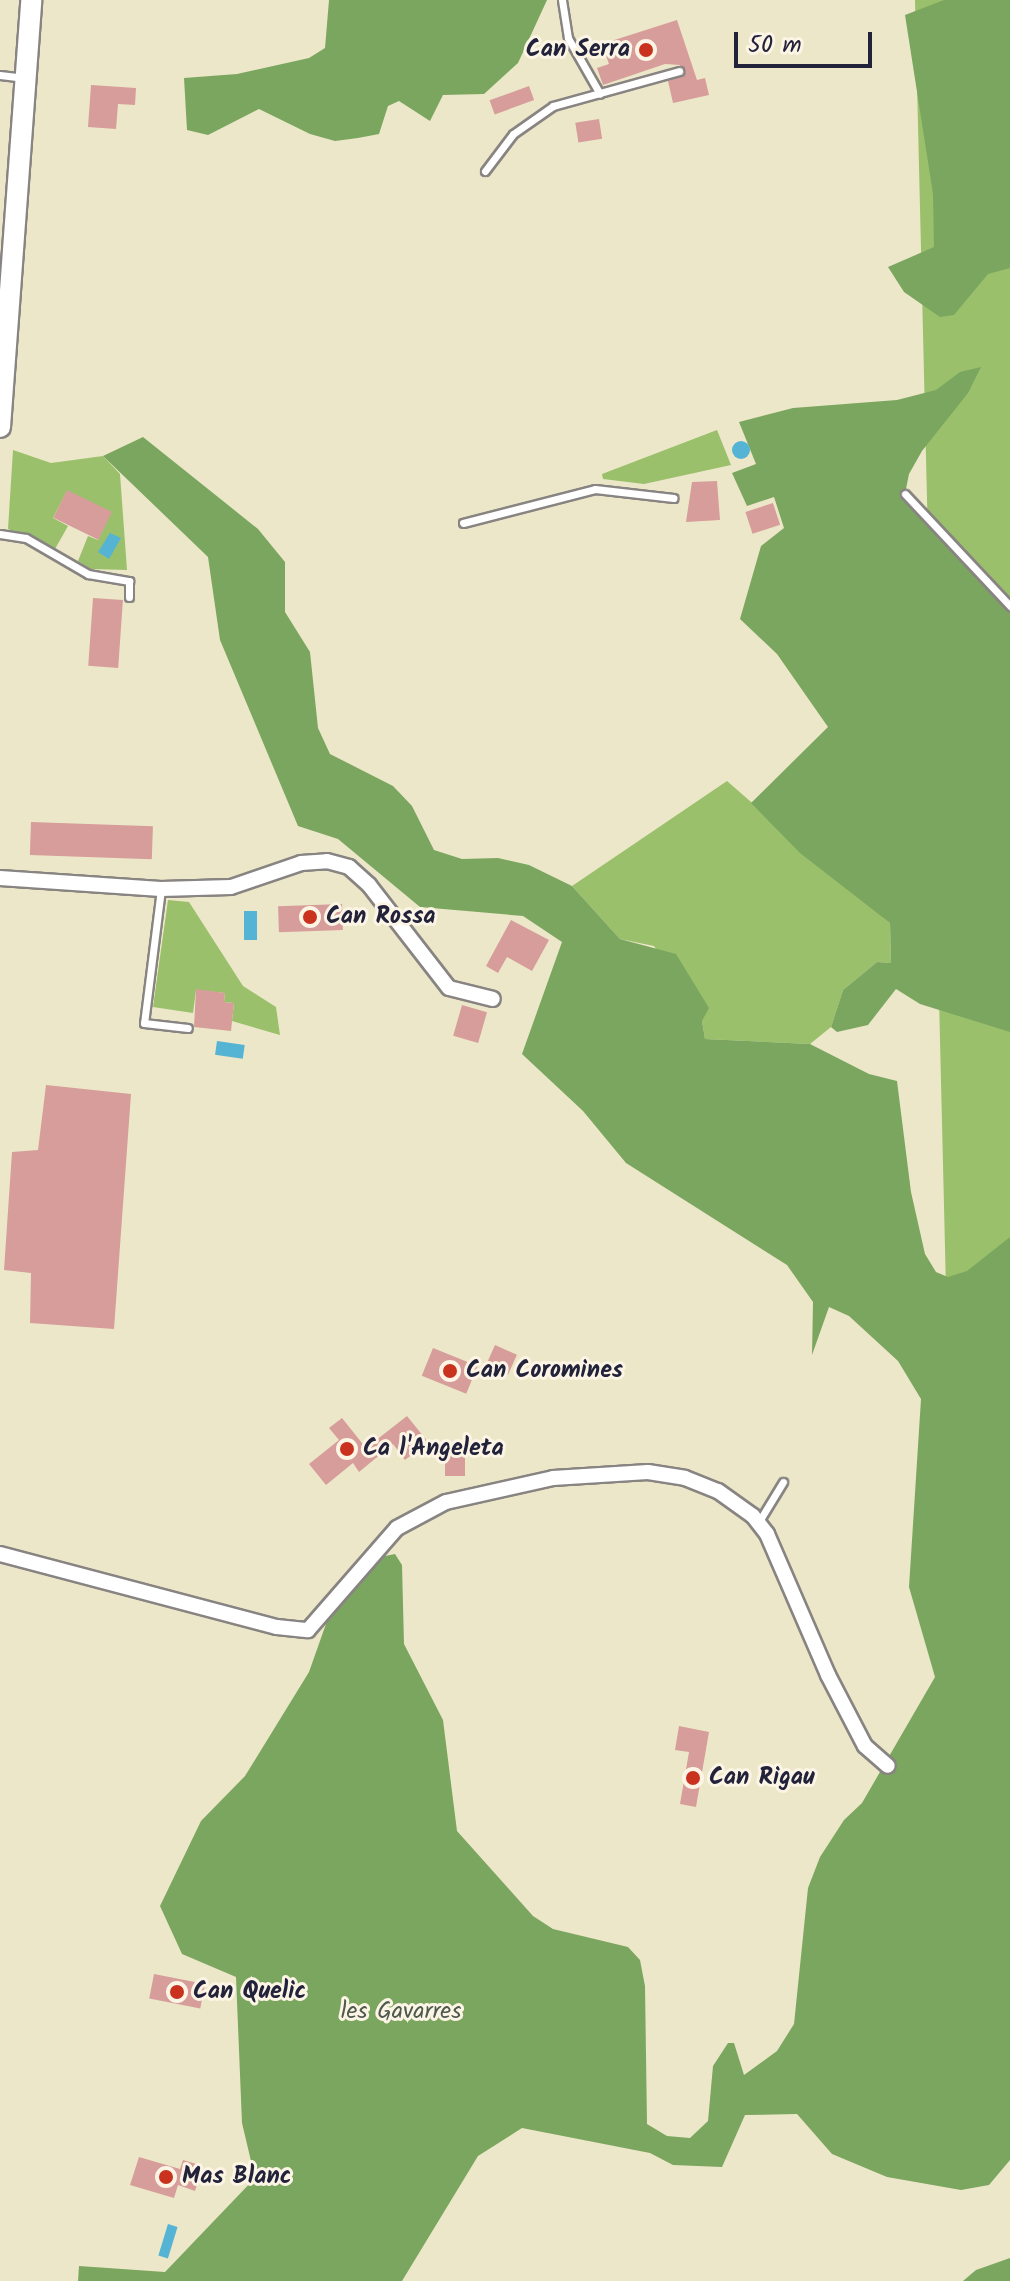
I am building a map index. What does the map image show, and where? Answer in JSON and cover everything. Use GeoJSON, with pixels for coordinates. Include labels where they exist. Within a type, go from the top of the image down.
{"type":"FeatureCollection","features":[{"type":"Feature","properties":{"kind":"main road"},"geometry":{"type":"LineString","coordinates":[[0,427],[6,276],[31,0]]}},
{"type":"Feature","properties":{"kind":"street"},"geometry":{"type":"LineString","coordinates":[[0,878],[161,889],[231,887],[301,863],[327,861],[349,867],[369,885],[449,988],[493,999]]}},
{"type":"Feature","properties":{"kind":"street"},"geometry":{"type":"LineString","coordinates":[[0,1554],[277,1627],[308,1630],[397,1528],[446,1502],[553,1478],[657,1473],[718,1491],[758,1523],[859,1735],[888,1766]]}},
{"type":"Feature","properties":{"kind":"lane"},"geometry":{"type":"LineString","coordinates":[[562,0],[568,38],[600,94]]}},
{"type":"Feature","properties":{"kind":"lane"},"geometry":{"type":"LineString","coordinates":[[485,171],[496,151],[531,119],[553,106],[679,71]]}},
{"type":"Feature","properties":{"kind":"lane"},"geometry":{"type":"LineString","coordinates":[[0,75],[25,79]]}},
{"type":"Feature","properties":{"kind":"lane"},"geometry":{"type":"LineString","coordinates":[[463,523],[595,489],[673,498]]}},
{"type":"Feature","properties":{"kind":"lane"},"geometry":{"type":"LineString","coordinates":[[905,494],[1010,606]]}},
{"type":"Feature","properties":{"kind":"lane"},"geometry":{"type":"LineString","coordinates":[[0,534],[26,538],[88,574],[129,581],[129,597]]}},
{"type":"Feature","properties":{"kind":"lane"},"geometry":{"type":"LineString","coordinates":[[161,889],[144,1023],[188,1028]]}},
{"type":"Feature","properties":{"kind":"lane"},"geometry":{"type":"LineString","coordinates":[[758,1523],[783,1482]]}},
{"type":"Feature","properties":{"kind":"green space"},"geometry":{"type":"Polygon","coordinates":[[[329,0],[547,0],[518,63],[484,94],[443,95],[430,121],[399,101],[388,106],[379,134],[358,138],[335,141],[310,134],[259,109],[208,135],[187,130],[184,78],[237,74],[309,58],[325,48],[329,0]]]}},
{"type":"Feature","properties":{"kind":"green space"},"geometry":{"type":"Polygon","coordinates":[[[915,0],[1010,0],[1010,1307],[946,1289],[915,0]]]}},
{"type":"Feature","properties":{"kind":"green space"},"geometry":{"type":"Polygon","coordinates":[[[944,0],[1010,0],[1010,268],[988,274],[954,315],[940,317],[904,292],[888,267],[934,247],[933,194],[905,15],[944,0]]]}},
{"type":"Feature","properties":{"kind":"green space"},"geometry":{"type":"Polygon","coordinates":[[[981,367],[968,393],[922,451],[909,474],[905,494],[1010,606],[1010,1032],[920,1004],[896,989],[868,1025],[837,1032],[831,1027],[843,990],[877,962],[891,963],[890,923],[800,853],[751,803],[828,727],[777,654],[740,619],[761,546],[784,528],[774,497],[747,506],[732,473],[756,464],[739,422],[793,408],[897,400],[936,390],[960,372],[981,367]]]}},
{"type":"Feature","properties":{"kind":"green space"},"geometry":{"type":"Polygon","coordinates":[[[717,430],[731,465],[644,484],[603,479],[602,474],[717,430]]]}},
{"type":"Feature","properties":{"kind":"green space","name":"les Gavarres"},"geometry":{"type":"Polygon","coordinates":[[[143,437],[258,529],[285,562],[285,612],[310,652],[318,728],[330,754],[393,786],[412,806],[434,850],[462,859],[498,858],[529,865],[572,886],[620,939],[676,954],[709,1008],[702,1021],[705,1039],[810,1044],[869,1074],[897,1081],[911,1192],[925,1254],[936,1272],[948,1277],[967,1271],[1010,1237],[1010,2160],[989,2185],[961,2190],[887,2177],[832,2154],[797,2114],[745,2115],[722,2167],[673,2165],[650,2153],[522,2128],[478,2156],[402,2281],[78,2281],[79,2266],[165,2272],[255,2178],[242,2123],[236,1977],[182,1954],[160,1906],[201,1821],[245,1776],[309,1672],[327,1621],[380,1557],[395,1554],[402,1565],[404,1644],[443,1720],[457,1831],[533,1916],[553,1929],[628,1947],[640,1960],[645,1986],[647,2124],[667,2136],[690,2138],[708,2121],[713,2066],[728,2043],[734,2043],[744,2075],[777,2051],[794,2024],[808,1888],[820,1857],[844,1820],[862,1803],[935,1677],[909,1587],[921,1399],[898,1361],[849,1316],[829,1307],[812,1355],[813,1302],[787,1265],[626,1163],[583,1111],[522,1054],[562,942],[523,916],[420,907],[338,839],[298,826],[220,640],[208,557],[103,456],[143,437]]]}},
{"type":"Feature","properties":{"kind":"green space"},"geometry":{"type":"Polygon","coordinates":[[[13,450],[51,463],[103,456],[120,474],[127,570],[91,569],[78,561],[88,536],[98,540],[111,512],[67,491],[53,518],[68,526],[55,549],[8,529],[13,450]]]}},
{"type":"Feature","properties":{"kind":"green space"},"geometry":{"type":"Polygon","coordinates":[[[727,781],[890,923],[891,963],[877,962],[843,990],[831,1027],[810,1044],[705,1039],[702,1021],[654,946],[620,939],[572,886],[727,781]]]}},
{"type":"Feature","properties":{"kind":"green space"},"geometry":{"type":"Polygon","coordinates":[[[168,900],[189,902],[243,986],[276,1007],[280,1035],[232,1021],[234,1003],[224,1002],[225,993],[196,990],[193,1013],[153,1007],[168,900]]]}},
{"type":"Feature","properties":{"kind":"green space"},"geometry":{"type":"Polygon","coordinates":[[[1010,2258],[1010,2281],[963,2281],[976,2270],[1010,2258]]]}},
{"type":"Feature","properties":{"kind":"water"},"geometry":{"type":"Polygon","coordinates":[[[741,441],[750,450],[741,459],[732,450],[741,441]]]}},
{"type":"Feature","properties":{"kind":"water"},"geometry":{"type":"Polygon","coordinates":[[[110,533],[121,538],[109,559],[98,552],[110,533]]]}},
{"type":"Feature","properties":{"kind":"water"},"geometry":{"type":"Polygon","coordinates":[[[244,911],[257,911],[257,940],[244,940],[244,911]]]}},
{"type":"Feature","properties":{"kind":"water"},"geometry":{"type":"Polygon","coordinates":[[[217,1041],[245,1045],[243,1059],[215,1055],[217,1041]]]}},
{"type":"Feature","properties":{"kind":"water"},"geometry":{"type":"Polygon","coordinates":[[[168,2224],[178,2227],[168,2258],[158,2256],[168,2224]]]}},
{"type":"Feature","properties":{"kind":"building","name":"Can Serra"},"geometry":{"type":"Polygon","coordinates":[[[677,20],[697,80],[705,78],[709,95],[673,103],[668,81],[684,75],[680,65],[665,64],[603,85],[597,68],[609,64],[602,44],[677,20]]]}},
{"type":"Feature","properties":{"kind":"building"},"geometry":{"type":"Polygon","coordinates":[[[91,85],[136,88],[135,105],[118,104],[116,129],[88,127],[91,85]]]}},
{"type":"Feature","properties":{"kind":"building"},"geometry":{"type":"Polygon","coordinates":[[[529,86],[534,100],[495,114],[490,100],[529,86]]]}},
{"type":"Feature","properties":{"kind":"building"},"geometry":{"type":"Polygon","coordinates":[[[599,119],[602,139],[578,143],[575,123],[599,119]]]}},
{"type":"Feature","properties":{"kind":"building"},"geometry":{"type":"Polygon","coordinates":[[[717,481],[720,520],[686,522],[692,482],[717,481]]]}},
{"type":"Feature","properties":{"kind":"building"},"geometry":{"type":"Polygon","coordinates":[[[67,490],[112,512],[98,540],[53,518],[67,490]]]}},
{"type":"Feature","properties":{"kind":"building"},"geometry":{"type":"Polygon","coordinates":[[[773,503],[780,525],[753,534],[745,512],[773,503]]]}},
{"type":"Feature","properties":{"kind":"building"},"geometry":{"type":"Polygon","coordinates":[[[93,598],[123,600],[118,668],[88,666],[93,598]]]}},
{"type":"Feature","properties":{"kind":"building"},"geometry":{"type":"Polygon","coordinates":[[[31,822],[153,826],[152,859],[30,855],[31,822]]]}},
{"type":"Feature","properties":{"kind":"building","name":"Can Rossa"},"geometry":{"type":"Polygon","coordinates":[[[342,904],[343,930],[279,932],[278,906],[342,904]]]}},
{"type":"Feature","properties":{"kind":"building"},"geometry":{"type":"Polygon","coordinates":[[[511,920],[549,940],[532,971],[507,957],[498,973],[486,966],[511,920]]]}},
{"type":"Feature","properties":{"kind":"building"},"geometry":{"type":"Polygon","coordinates":[[[196,989],[225,993],[224,1002],[234,1003],[231,1031],[194,1027],[196,989]]]}},
{"type":"Feature","properties":{"kind":"building"},"geometry":{"type":"Polygon","coordinates":[[[462,1005],[487,1012],[478,1043],[453,1036],[462,1005]]]}},
{"type":"Feature","properties":{"kind":"building"},"geometry":{"type":"Polygon","coordinates":[[[46,1085],[131,1094],[114,1329],[30,1323],[31,1273],[4,1270],[12,1152],[38,1150],[46,1085]]]}},
{"type":"Feature","properties":{"kind":"building"},"geometry":{"type":"Polygon","coordinates":[[[495,1345],[517,1355],[508,1375],[486,1365],[495,1345]]]}},
{"type":"Feature","properties":{"kind":"building","name":"Can Coromines"},"geometry":{"type":"Polygon","coordinates":[[[433,1348],[478,1366],[466,1394],[422,1376],[433,1348]]]}},
{"type":"Feature","properties":{"kind":"building"},"geometry":{"type":"Polygon","coordinates":[[[407,1416],[428,1442],[405,1460],[393,1444],[359,1472],[353,1463],[326,1485],[309,1464],[339,1440],[329,1428],[342,1418],[366,1448],[407,1416]]]}},
{"type":"Feature","properties":{"kind":"building"},"geometry":{"type":"Polygon","coordinates":[[[445,1443],[465,1443],[465,1476],[445,1476],[445,1443]]]}},
{"type":"Feature","properties":{"kind":"building","name":"Can Rigau"},"geometry":{"type":"Polygon","coordinates":[[[679,1726],[709,1732],[696,1807],[680,1804],[689,1752],[675,1750],[679,1726]]]}},
{"type":"Feature","properties":{"kind":"building","name":"Can Quelic"},"geometry":{"type":"Polygon","coordinates":[[[154,1974],[205,1984],[200,2008],[149,1999],[154,1974]]]}},
{"type":"Feature","properties":{"kind":"building","name":"Mas Blanc"},"geometry":{"type":"Polygon","coordinates":[[[139,2157],[180,2169],[183,2160],[203,2166],[195,2191],[178,2185],[174,2198],[130,2185],[139,2157]]]}},
{"type":"Feature","properties":{"kind":"place","name":"Can Serra"},"geometry":{"type":"Point","coordinates":[646,50]}},
{"type":"Feature","properties":{"kind":"place","name":"Can Rossa"},"geometry":{"type":"Point","coordinates":[310,917]}},
{"type":"Feature","properties":{"kind":"place","name":"Can Coromines"},"geometry":{"type":"Point","coordinates":[450,1371]}},
{"type":"Feature","properties":{"kind":"place","name":"Ca l'Angeleta"},"geometry":{"type":"Point","coordinates":[347,1449]}},
{"type":"Feature","properties":{"kind":"place","name":"Can Rigau"},"geometry":{"type":"Point","coordinates":[693,1778]}},
{"type":"Feature","properties":{"kind":"place","name":"Can Quelic"},"geometry":{"type":"Point","coordinates":[177,1992]}},
{"type":"Feature","properties":{"kind":"place","name":"Mas Blanc"},"geometry":{"type":"Point","coordinates":[166,2177]}}]}
